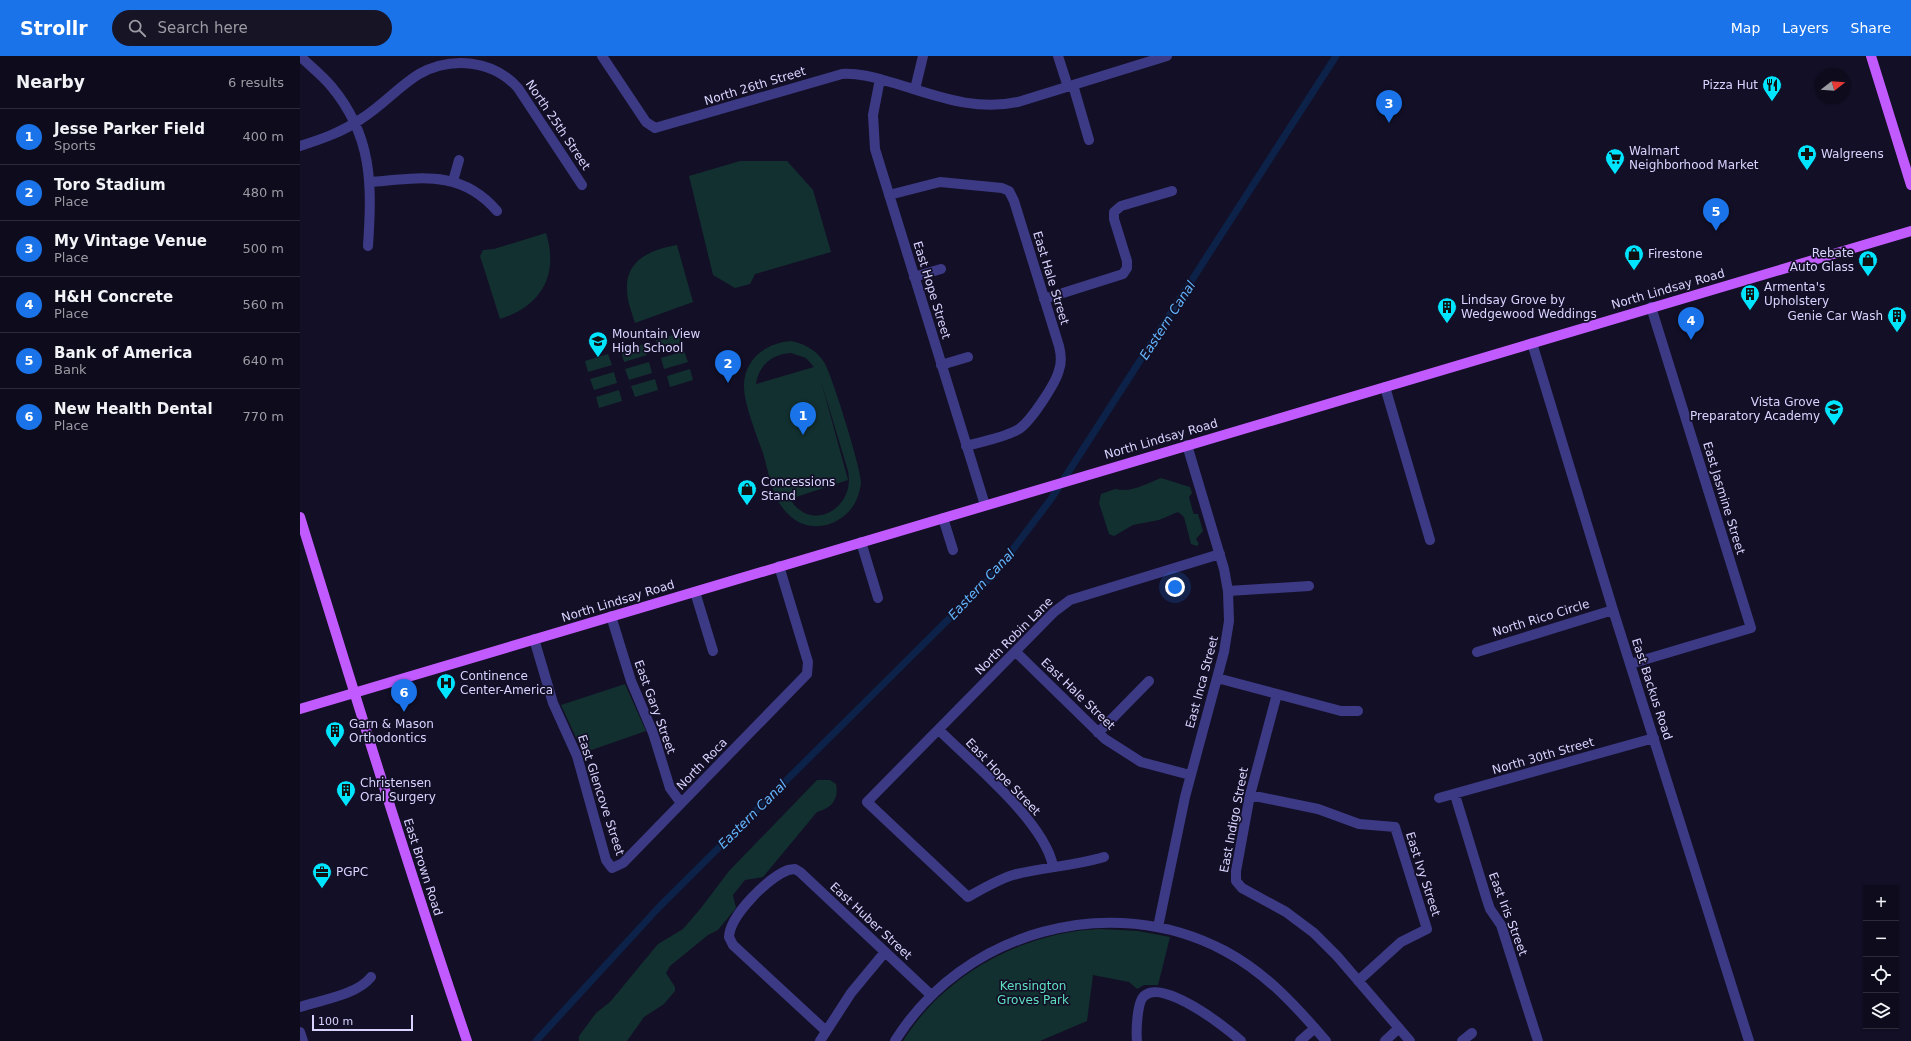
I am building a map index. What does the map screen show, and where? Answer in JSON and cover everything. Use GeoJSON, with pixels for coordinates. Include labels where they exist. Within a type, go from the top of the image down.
{"type":"FeatureCollection","features":[{"type":"Feature","properties":{"kind":"main road"},"geometry":{"type":"LineString","coordinates":[[1871,56],[1911,185]]}},
{"type":"Feature","properties":{"kind":"main road","name":"North Lindsay Road"},"geometry":{"type":"LineString","coordinates":[[300,709],[1911,231]]}},
{"type":"Feature","properties":{"kind":"main road","name":"East Brown Road"},"geometry":{"type":"LineString","coordinates":[[300,517],[430,934],[467,1041]]}},
{"type":"Feature","properties":{"kind":"street"},"geometry":{"type":"LineString","coordinates":[[300,56],[332,87],[355,123],[365,152],[370,182],[368,246]]}},
{"type":"Feature","properties":{"kind":"street","name":"North 26th Street"},"geometry":{"type":"LineString","coordinates":[[602,56],[644,119],[652,127],[662,127],[835,76],[855,74],[880,79],[963,103],[986,106],[1018,102],[1167,56]]}},
{"type":"Feature","properties":{"kind":"street"},"geometry":{"type":"LineString","coordinates":[[915,89],[923,56]]}},
{"type":"Feature","properties":{"kind":"street"},"geometry":{"type":"LineString","coordinates":[[1058,56],[1090,140]]}},
{"type":"Feature","properties":{"kind":"street","name":"North 25th Street"},"geometry":{"type":"LineString","coordinates":[[300,146],[334,134],[355,123],[425,70],[451,62],[469,59],[492,68],[507,77],[518,88],[582,186]]}},
{"type":"Feature","properties":{"kind":"street","name":"East Hope Street"},"geometry":{"type":"LineString","coordinates":[[880,79],[874,107],[873,132],[877,157],[985,505]]}},
{"type":"Feature","properties":{"kind":"street"},"geometry":{"type":"LineString","coordinates":[[453,181],[458,160]]}},
{"type":"Feature","properties":{"kind":"street"},"geometry":{"type":"LineString","coordinates":[[370,182],[428,178],[453,181],[481,195],[497,211]]}},
{"type":"Feature","properties":{"kind":"street","name":"East Hale Street"},"geometry":{"type":"LineString","coordinates":[[889,195],[940,182],[999,187],[1009,191],[1014,201],[1060,352],[1060,366],[1056,379],[1032,416],[1024,425],[1008,434],[966,446]]}},
{"type":"Feature","properties":{"kind":"street"},"geometry":{"type":"LineString","coordinates":[[1044,299],[1123,274],[1127,268],[1127,261],[1114,218],[1114,212],[1121,206],[1172,191]]}},
{"type":"Feature","properties":{"kind":"street"},"geometry":{"type":"LineString","coordinates":[[914,277],[940,269]]}},
{"type":"Feature","properties":{"kind":"street","name":"East Jasmine Street"},"geometry":{"type":"LineString","coordinates":[[1630,664],[1751,628],[1651,308]]}},
{"type":"Feature","properties":{"kind":"street","name":"East Backus Road"},"geometry":{"type":"LineString","coordinates":[[1532,343],[1613,610],[1749,1041]]}},
{"type":"Feature","properties":{"kind":"street"},"geometry":{"type":"LineString","coordinates":[[941,365],[968,357]]}},
{"type":"Feature","properties":{"kind":"street"},"geometry":{"type":"LineString","coordinates":[[1385,387],[1430,540]]}},
{"type":"Feature","properties":{"kind":"street","name":"East Inca Street"},"geometry":{"type":"LineString","coordinates":[[1158,927],[1190,775],[1228,635],[1228,591],[1220,554],[1187,445]]}},
{"type":"Feature","properties":{"kind":"street"},"geometry":{"type":"LineString","coordinates":[[943,518],[953,550]]}},
{"type":"Feature","properties":{"kind":"street"},"geometry":{"type":"LineString","coordinates":[[861,542],[878,598]]}},
{"type":"Feature","properties":{"kind":"street","name":"North Robin Lane"},"geometry":{"type":"LineString","coordinates":[[1053,866],[1012,876],[987,886],[968,897],[866,802],[939,730],[1054,612],[1070,600],[1220,554]]}},
{"type":"Feature","properties":{"kind":"street","name":"North Roca"},"geometry":{"type":"LineString","coordinates":[[612,868],[623,863],[807,674],[808,662],[779,566]]}},
{"type":"Feature","properties":{"kind":"street"},"geometry":{"type":"LineString","coordinates":[[1228,591],[1309,586]]}},
{"type":"Feature","properties":{"kind":"street"},"geometry":{"type":"LineString","coordinates":[[695,592],[713,651]]}},
{"type":"Feature","properties":{"kind":"street","name":"North Rico Circle"},"geometry":{"type":"LineString","coordinates":[[1477,652],[1613,610]]}},
{"type":"Feature","properties":{"kind":"street","name":"East Gary Street"},"geometry":{"type":"LineString","coordinates":[[611,616],[631,681],[653,733],[670,788],[680,804]]}},
{"type":"Feature","properties":{"kind":"street","name":"East Glencove Street"},"geometry":{"type":"LineString","coordinates":[[534,639],[553,703],[577,756],[606,860],[612,868]]}},
{"type":"Feature","properties":{"kind":"street","name":"East Hale Street"},"geometry":{"type":"LineString","coordinates":[[1016,652],[1105,739],[1141,762],[1190,775]]}},
{"type":"Feature","properties":{"kind":"street"},"geometry":{"type":"LineString","coordinates":[[1217,678],[1341,711],[1358,711]]}},
{"type":"Feature","properties":{"kind":"street"},"geometry":{"type":"LineString","coordinates":[[1098,733],[1148,681]]}},
{"type":"Feature","properties":{"kind":"street","name":"East Indigo Street"},"geometry":{"type":"LineString","coordinates":[[1277,694],[1250,795],[1236,871],[1237,884],[1286,912],[1314,933],[1338,956],[1410,1041]]}},
{"type":"Feature","properties":{"kind":"street","name":"East Hope Street"},"geometry":{"type":"LineString","coordinates":[[939,730],[1024,814],[1037,832],[1051,857],[1053,866]]}},
{"type":"Feature","properties":{"kind":"street","name":"North 30th Street"},"geometry":{"type":"LineString","coordinates":[[1439,798],[1455,795],[1654,738]]}},
{"type":"Feature","properties":{"kind":"street","name":"East Ivy Street"},"geometry":{"type":"LineString","coordinates":[[1250,795],[1318,809],[1359,824],[1395,827],[1427,929],[1401,942],[1358,981]]}},
{"type":"Feature","properties":{"kind":"street","name":"East Iris Street"},"geometry":{"type":"LineString","coordinates":[[1455,795],[1490,909],[1501,925],[1538,1041]]}},
{"type":"Feature","properties":{"kind":"street"},"geometry":{"type":"LineString","coordinates":[[1053,866],[1086,862],[1104,857]]}},
{"type":"Feature","properties":{"kind":"street","name":"East Huber Street"},"geometry":{"type":"LineString","coordinates":[[826,1031],[733,945],[729,937],[732,927],[752,897],[782,873],[791,869],[800,872],[931,995]]}},
{"type":"Feature","properties":{"kind":"street"},"geometry":{"type":"LineString","coordinates":[[895,1041],[913,1015],[931,995],[952,977],[985,955],[1011,942],[1037,933],[1074,925],[1109,923],[1158,927],[1207,943],[1242,961],[1287,997],[1326,1041]]}},
{"type":"Feature","properties":{"kind":"street"},"geometry":{"type":"LineString","coordinates":[[820,1041],[856,986],[885,952]]}},
{"type":"Feature","properties":{"kind":"street"},"geometry":{"type":"LineString","coordinates":[[300,1007],[354,990],[363,985],[371,977]]}},
{"type":"Feature","properties":{"kind":"street"},"geometry":{"type":"LineString","coordinates":[[1137,1041],[1137,1027],[1141,1002],[1146,994],[1157,992],[1194,1006],[1223,1025],[1241,1041]]}},
{"type":"Feature","properties":{"kind":"street"},"geometry":{"type":"LineString","coordinates":[[1300,1041],[1315,1028]]}},
{"type":"Feature","properties":{"kind":"street"},"geometry":{"type":"LineString","coordinates":[[1385,1041],[1399,1028]]}},
{"type":"Feature","properties":{"kind":"street"},"geometry":{"type":"LineString","coordinates":[[300,1032],[303,1041]]}},
{"type":"Feature","properties":{"kind":"street"},"geometry":{"type":"LineString","coordinates":[[1462,1041],[1472,1033]]}},
{"type":"Feature","properties":{"kind":"green space"},"geometry":{"type":"Polygon","coordinates":[[[740,161],[787,161],[813,190],[831,252],[755,274],[750,284],[735,288],[713,275],[689,176],[740,161]]]}},
{"type":"Feature","properties":{"kind":"green space"},"geometry":{"type":"Polygon","coordinates":[[[546,233],[550,262],[548,275],[544,286],[527,306],[500,319],[480,256],[483,250],[494,249],[546,233]]]}},
{"type":"Feature","properties":{"kind":"green space"},"geometry":{"type":"Polygon","coordinates":[[[677,245],[693,302],[635,323],[627,294],[630,271],[635,264],[650,253],[677,245]]]}},
{"type":"Feature","properties":{"kind":"green space"},"geometry":{"type":"Polygon","coordinates":[[[679,333],[683,344],[659,351],[656,340],[679,333]]]}},
{"type":"Feature","properties":{"kind":"green space"},"geometry":{"type":"Polygon","coordinates":[[[791,341],[801,344],[814,351],[824,362],[839,402],[857,460],[861,483],[857,500],[843,517],[825,525],[805,525],[793,519],[778,501],[746,402],[744,386],[745,376],[752,360],[765,349],[782,342],[791,341]],[[791,353],[772,358],[763,366],[756,384],[814,367],[806,358],[791,353]],[[821,381],[848,480],[790,499],[799,509],[809,515],[820,515],[830,512],[839,505],[845,496],[849,484],[848,471],[821,381]]]}},
{"type":"Feature","properties":{"kind":"green space"},"geometry":{"type":"Polygon","coordinates":[[[644,344],[647,355],[624,362],[621,351],[644,344]]]}},
{"type":"Feature","properties":{"kind":"green space"},"geometry":{"type":"Polygon","coordinates":[[[684,351],[688,362],[664,369],[661,358],[684,351]]]}},
{"type":"Feature","properties":{"kind":"green space"},"geometry":{"type":"Polygon","coordinates":[[[608,354],[612,365],[588,372],[585,361],[608,354]]]}},
{"type":"Feature","properties":{"kind":"green space"},"geometry":{"type":"Polygon","coordinates":[[[649,362],[652,373],[629,380],[625,369],[649,362]]]}},
{"type":"Feature","properties":{"kind":"green space"},"geometry":{"type":"Polygon","coordinates":[[[690,369],[693,380],[670,387],[667,376],[690,369]]]}},
{"type":"Feature","properties":{"kind":"green space"},"geometry":{"type":"Polygon","coordinates":[[[614,372],[617,383],[594,390],[590,379],[614,372]]]}},
{"type":"Feature","properties":{"kind":"green space"},"geometry":{"type":"Polygon","coordinates":[[[655,379],[658,390],[635,397],[631,386],[655,379]]]}},
{"type":"Feature","properties":{"kind":"green space"},"geometry":{"type":"Polygon","coordinates":[[[619,390],[622,401],[599,408],[596,397],[619,390]]]}},
{"type":"Feature","properties":{"kind":"green space"},"geometry":{"type":"Polygon","coordinates":[[[1161,478],[1190,487],[1192,493],[1189,497],[1193,512],[1194,514],[1198,514],[1203,531],[1196,539],[1199,544],[1197,546],[1191,544],[1184,517],[1178,512],[1159,520],[1133,525],[1114,536],[1109,534],[1099,503],[1101,494],[1115,489],[1133,489],[1161,478]]]}},
{"type":"Feature","properties":{"kind":"green space"},"geometry":{"type":"Polygon","coordinates":[[[625,684],[646,731],[583,753],[561,705],[625,684]]]}},
{"type":"Feature","properties":{"kind":"green space"},"geometry":{"type":"Polygon","coordinates":[[[817,780],[830,780],[836,784],[837,789],[833,802],[827,808],[817,812],[763,877],[745,880],[733,895],[736,908],[718,930],[708,935],[670,966],[666,973],[675,987],[675,991],[664,1004],[644,1017],[627,1041],[579,1041],[579,1036],[596,1013],[610,1002],[658,944],[683,929],[729,871],[817,780]]]}},
{"type":"Feature","properties":{"kind":"green space","name":"Kensington Groves Park"},"geometry":{"type":"Polygon","coordinates":[[[1100,929],[1138,931],[1170,937],[1158,985],[1144,985],[1137,989],[1129,982],[1093,975],[1087,1021],[1040,1041],[903,1041],[920,1017],[940,996],[963,977],[988,961],[1014,948],[1042,938],[1071,932],[1100,929]]]}},
{"type":"Feature","properties":{"kind":"waterway","name":"Eastern Canal"},"geometry":{"type":"LineString","coordinates":[[536,1041],[660,906],[995,573],[1051,499],[1336,56]]}},
{"type":"Feature","properties":{"kind":"place","name":"Pizza Hut"},"geometry":{"type":"Point","coordinates":[1772,102]}},
{"type":"Feature","properties":{"kind":"place","name":"My Vintage Venue"},"geometry":{"type":"Point","coordinates":[1389,123]}},
{"type":"Feature","properties":{"kind":"place","name":"Walgreens"},"geometry":{"type":"Point","coordinates":[1807,171]}},
{"type":"Feature","properties":{"kind":"place","name":"Walmart Neighborhood Market"},"geometry":{"type":"Point","coordinates":[1615,175]}},
{"type":"Feature","properties":{"kind":"place","name":"Bank of America"},"geometry":{"type":"Point","coordinates":[1716,231]}},
{"type":"Feature","properties":{"kind":"place","name":"Firestone"},"geometry":{"type":"Point","coordinates":[1634,271]}},
{"type":"Feature","properties":{"kind":"place","name":"Rebate Auto Glass"},"geometry":{"type":"Point","coordinates":[1868,277]}},
{"type":"Feature","properties":{"kind":"place","name":"Armenta's Upholstery"},"geometry":{"type":"Point","coordinates":[1750,311]}},
{"type":"Feature","properties":{"kind":"place","name":"Lindsay Grove by Wedgewood Weddings"},"geometry":{"type":"Point","coordinates":[1447,324]}},
{"type":"Feature","properties":{"kind":"place","name":"Genie Car Wash"},"geometry":{"type":"Point","coordinates":[1897,333]}},
{"type":"Feature","properties":{"kind":"place","name":"H&H Concrete"},"geometry":{"type":"Point","coordinates":[1691,340]}},
{"type":"Feature","properties":{"kind":"place","name":"Mountain View High School"},"geometry":{"type":"Point","coordinates":[598,358]}},
{"type":"Feature","properties":{"kind":"place","name":"Toro Stadium"},"geometry":{"type":"Point","coordinates":[728,383]}},
{"type":"Feature","properties":{"kind":"place","name":"Vista Grove Preparatory Academy"},"geometry":{"type":"Point","coordinates":[1834,426]}},
{"type":"Feature","properties":{"kind":"place","name":"Jesse Parker Field"},"geometry":{"type":"Point","coordinates":[803,435]}},
{"type":"Feature","properties":{"kind":"place","name":"Concessions Stand"},"geometry":{"type":"Point","coordinates":[747,506]}},
{"type":"Feature","properties":{"kind":"place","name":"Continence Center-America"},"geometry":{"type":"Point","coordinates":[446,700]}},
{"type":"Feature","properties":{"kind":"place","name":"New Health Dental"},"geometry":{"type":"Point","coordinates":[404,712]}},
{"type":"Feature","properties":{"kind":"place","name":"Garn & Mason Orthodontics"},"geometry":{"type":"Point","coordinates":[335,748]}},
{"type":"Feature","properties":{"kind":"place","name":"Christensen Oral Surgery"},"geometry":{"type":"Point","coordinates":[346,807]}},
{"type":"Feature","properties":{"kind":"place","name":"PGPC"},"geometry":{"type":"Point","coordinates":[322,889]}}]}
